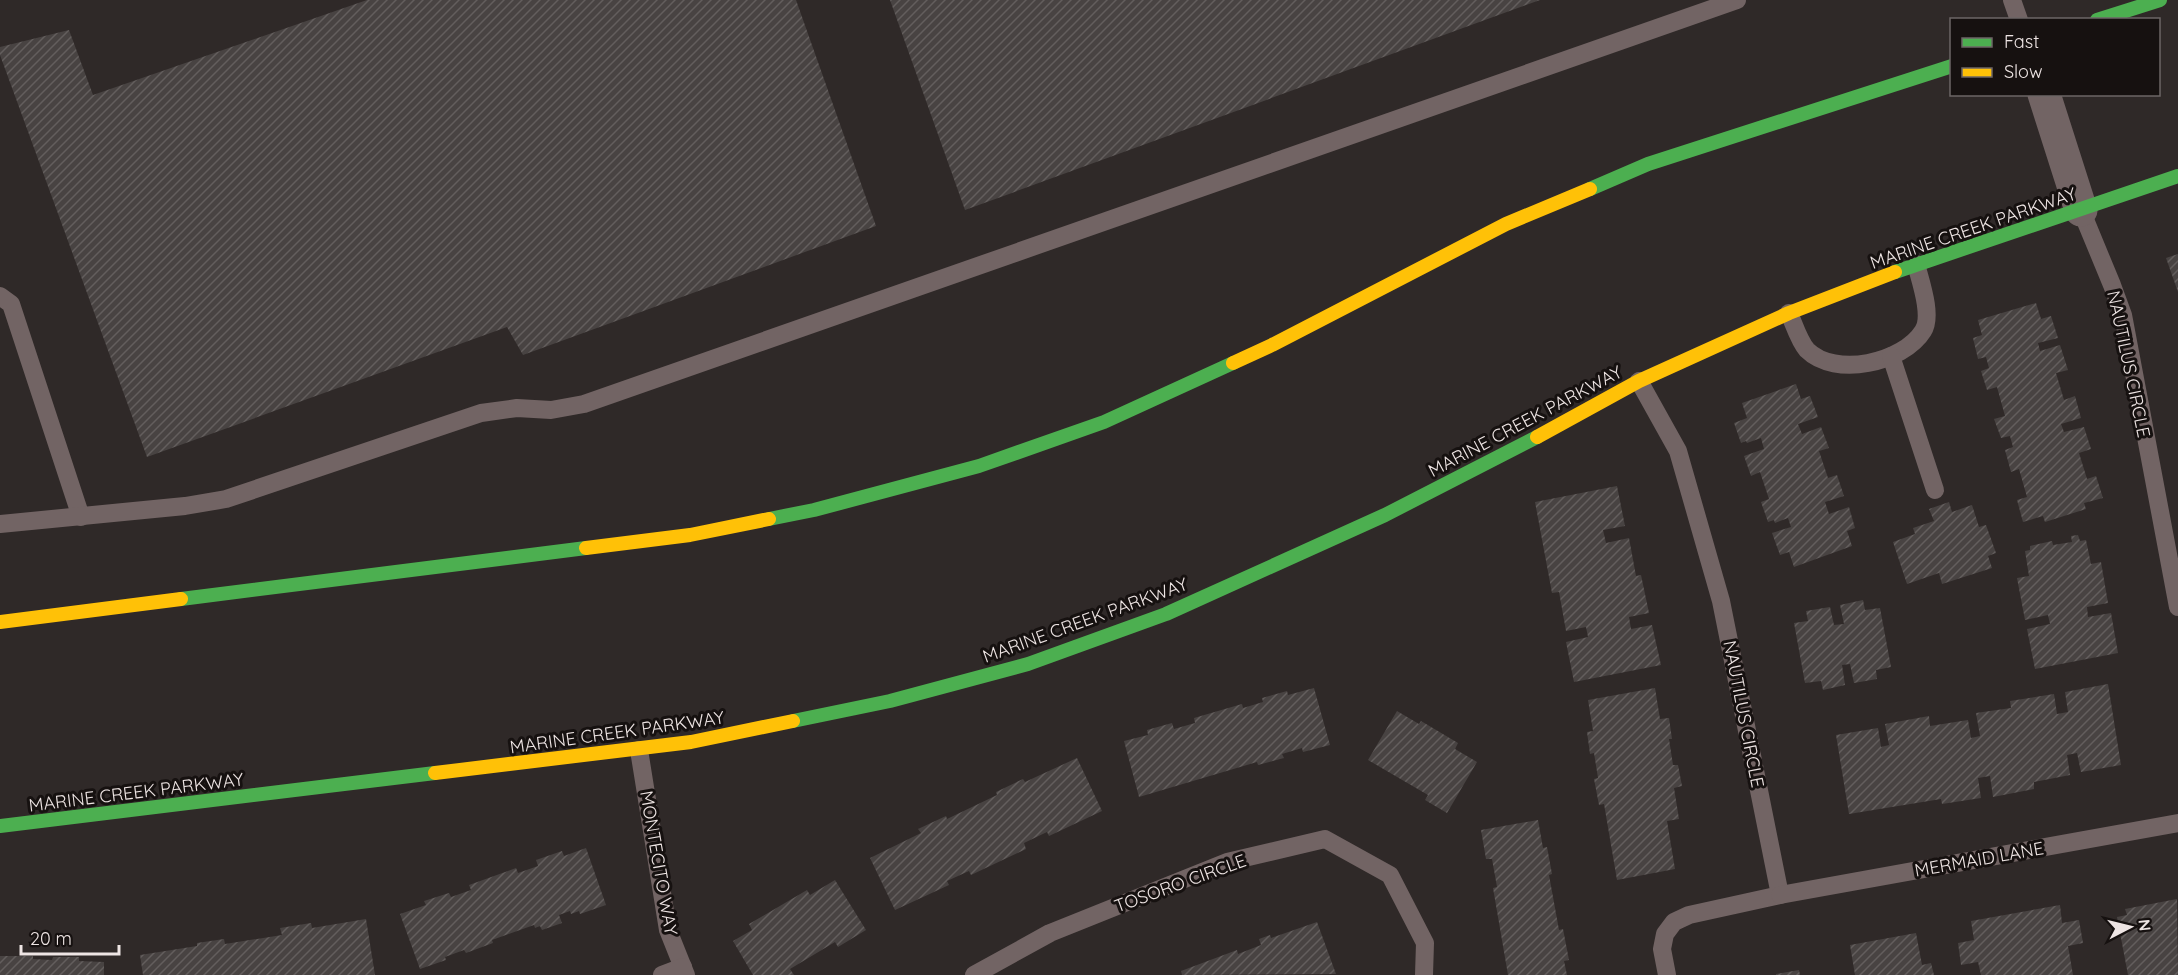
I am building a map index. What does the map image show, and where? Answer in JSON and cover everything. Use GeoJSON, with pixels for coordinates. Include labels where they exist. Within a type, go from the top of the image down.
{"type":"FeatureCollection","features":[{"type":"Feature","properties":{"kind":"main road"},"geometry":{"type":"LineString","coordinates":[[2103,18],[2160,0]]}},
{"type":"Feature","properties":{"kind":"main road"},"geometry":{"type":"LineString","coordinates":[[0,622],[690,535],[814,510],[979,466],[1104,422],[1272,345],[1506,224],[1648,164],[1950,67]]}},
{"type":"Feature","properties":{"kind":"main road","name":"MARINE CREEK PARKWAY"},"geometry":{"type":"LineString","coordinates":[[0,826],[691,742],[890,701],[1028,663],[1166,614],[1385,515],[1479,468],[1639,381],[1789,313],[1916,264],[2178,176]]}},
{"type":"Feature","properties":{"kind":"street","name":"NAUTILUS CIRCLE"},"geometry":{"type":"LineString","coordinates":[[2045,96],[2081,210]]}},
{"type":"Feature","properties":{"kind":"lane"},"geometry":{"type":"LineString","coordinates":[[0,524],[81,517],[226,499],[481,413],[517,408],[551,410],[584,404],[1737,0]]}},
{"type":"Feature","properties":{"kind":"lane"},"geometry":{"type":"LineString","coordinates":[[2012,0],[2018,18]]}},
{"type":"Feature","properties":{"kind":"lane","name":"NAUTILUS CIRCLE"},"geometry":{"type":"LineString","coordinates":[[2081,210],[2123,315],[2178,607]]}},
{"type":"Feature","properties":{"kind":"lane"},"geometry":{"type":"LineString","coordinates":[[1789,313],[1806,348],[1821,360],[1837,365],[1857,366],[1891,356],[1924,331],[1925,299],[1916,264]]}},
{"type":"Feature","properties":{"kind":"lane"},"geometry":{"type":"LineString","coordinates":[[0,296],[10,304],[81,517]]}},
{"type":"Feature","properties":{"kind":"lane"},"geometry":{"type":"LineString","coordinates":[[1891,356],[1935,490]]}},
{"type":"Feature","properties":{"kind":"lane","name":"NAUTILUS CIRCLE"},"geometry":{"type":"LineString","coordinates":[[1639,381],[1678,451],[1721,601],[1780,895]]}},
{"type":"Feature","properties":{"kind":"lane","name":"MONTECITO WAY"},"geometry":{"type":"LineString","coordinates":[[639,750],[668,930],[685,971]]}},
{"type":"Feature","properties":{"kind":"lane","name":"MERMAID LANE"},"geometry":{"type":"LineString","coordinates":[[1780,895],[2178,823]]}},
{"type":"Feature","properties":{"kind":"lane","name":"TOSORO CIRCLE"},"geometry":{"type":"LineString","coordinates":[[974,975],[1050,933],[1227,862],[1325,839],[1390,874],[1425,943],[1424,975]]}},
{"type":"Feature","properties":{"kind":"lane"},"geometry":{"type":"LineString","coordinates":[[1667,975],[1662,949],[1665,934],[1674,922],[1689,915],[1780,895]]}},
{"type":"Feature","properties":{"kind":"lane"},"geometry":{"type":"LineString","coordinates":[[662,975],[685,971]]}},
{"type":"Feature","properties":{"kind":"building"},"geometry":{"type":"Polygon","coordinates":[[[367,0],[796,0],[876,226],[523,355],[507,327],[147,457],[0,55],[0,47],[69,30],[93,95],[367,0]]]}},
{"type":"Feature","properties":{"kind":"building"},"geometry":{"type":"Polygon","coordinates":[[[890,0],[1540,0],[965,210],[890,0]]]}},
{"type":"Feature","properties":{"kind":"building"},"geometry":{"type":"Polygon","coordinates":[[[2178,254],[2178,292],[2166,258],[2178,254]]]}},
{"type":"Feature","properties":{"kind":"building"},"geometry":{"type":"Polygon","coordinates":[[[2036,303],[2041,319],[2051,316],[2058,338],[2038,343],[2040,351],[2060,345],[2068,370],[2056,373],[2064,400],[2075,396],[2081,418],[2061,424],[2064,432],[2084,427],[2091,449],[2079,453],[2087,479],[2096,476],[2103,498],[2084,503],[2086,509],[2045,522],[2043,516],[2023,522],[2017,500],[2027,497],[2019,469],[2011,472],[2005,450],[2013,447],[2010,436],[2001,438],[1994,419],[2005,416],[1997,387],[1987,390],[1981,371],[1989,368],[1986,357],[1978,359],[1973,338],[1982,335],[1978,320],[2036,303]]]}},
{"type":"Feature","properties":{"kind":"building"},"geometry":{"type":"Polygon","coordinates":[[[1796,384],[1801,399],[1810,396],[1818,417],[1798,424],[1802,434],[1821,427],[1829,448],[1819,451],[1828,478],[1837,475],[1844,496],[1825,502],[1829,514],[1849,507],[1855,528],[1847,531],[1852,546],[1794,567],[1789,552],[1780,555],[1772,533],[1791,527],[1788,518],[1775,523],[1774,520],[1768,522],[1761,502],[1769,499],[1760,472],[1751,476],[1744,456],[1764,449],[1761,438],[1741,443],[1734,423],[1747,418],[1742,403],[1796,384]]]}},
{"type":"Feature","properties":{"kind":"building"},"geometry":{"type":"Polygon","coordinates":[[[1617,486],[1625,526],[1603,530],[1606,543],[1629,538],[1636,576],[1641,575],[1649,613],[1629,617],[1631,629],[1652,625],[1661,665],[1574,682],[1566,642],[1588,637],[1586,627],[1566,631],[1559,592],[1552,593],[1535,502],[1617,486]]]}},
{"type":"Feature","properties":{"kind":"building"},"geometry":{"type":"Polygon","coordinates":[[[1949,502],[1952,512],[1972,505],[1979,527],[1986,525],[1996,553],[1988,556],[1992,568],[1942,584],[1939,573],[1907,584],[1893,542],[1915,534],[1913,528],[1934,521],[1929,509],[1949,502]]]}},
{"type":"Feature","properties":{"kind":"building"},"geometry":{"type":"Polygon","coordinates":[[[2078,535],[2080,541],[2086,540],[2091,564],[2101,562],[2108,603],[2087,607],[2088,617],[2111,613],[2118,653],[2035,669],[2027,629],[2050,624],[2048,615],[2025,620],[2017,578],[2029,576],[2025,551],[2030,550],[2030,546],[2052,541],[2053,545],[2072,542],[2071,536],[2078,535]]]}},
{"type":"Feature","properties":{"kind":"building"},"geometry":{"type":"Polygon","coordinates":[[[1863,600],[1865,610],[1880,608],[1891,667],[1876,670],[1877,679],[1854,683],[1850,664],[1842,665],[1845,685],[1823,690],[1821,681],[1805,683],[1794,623],[1808,621],[1806,611],[1830,607],[1834,625],[1844,624],[1840,605],[1863,600]]]}},
{"type":"Feature","properties":{"kind":"building"},"geometry":{"type":"Polygon","coordinates":[[[2108,684],[2121,765],[2081,772],[2077,753],[2067,755],[2070,775],[2034,782],[2034,789],[1993,797],[1990,776],[1978,778],[1981,798],[1942,804],[1941,799],[1849,814],[1836,735],[1878,728],[1881,747],[1889,745],[1885,724],[1929,716],[1930,726],[1968,720],[1971,738],[1980,736],[1976,713],[2011,708],[2010,701],[2054,694],[2057,714],[2068,712],[2065,692],[2108,684]]]}},
{"type":"Feature","properties":{"kind":"building"},"geometry":{"type":"Polygon","coordinates":[[[1314,688],[1330,745],[1303,752],[1302,748],[1282,754],[1284,758],[1258,765],[1257,762],[1139,797],[1124,741],[1148,735],[1147,730],[1172,723],[1174,729],[1195,723],[1194,718],[1242,704],[1243,708],[1263,702],[1262,698],[1287,691],[1288,695],[1314,688]]]}},
{"type":"Feature","properties":{"kind":"building"},"geometry":{"type":"Polygon","coordinates":[[[1655,688],[1660,719],[1669,718],[1673,765],[1678,765],[1682,786],[1674,788],[1679,819],[1667,821],[1675,869],[1617,880],[1604,804],[1599,805],[1594,779],[1598,778],[1594,753],[1590,754],[1587,732],[1593,731],[1588,700],[1655,688]]]}},
{"type":"Feature","properties":{"kind":"building"},"geometry":{"type":"Polygon","coordinates":[[[1397,711],[1419,724],[1421,721],[1458,743],[1455,749],[1477,762],[1447,813],[1425,800],[1428,795],[1368,760],[1397,711]]]}},
{"type":"Feature","properties":{"kind":"building"},"geometry":{"type":"Polygon","coordinates":[[[1077,758],[1102,811],[1049,836],[1047,832],[1024,843],[1026,849],[971,875],[969,871],[947,881],[949,885],[895,910],[870,858],[921,833],[918,829],[946,816],[947,819],[997,795],[996,792],[1023,779],[1025,782],[1077,758]]]}},
{"type":"Feature","properties":{"kind":"building"},"geometry":{"type":"Polygon","coordinates":[[[1538,820],[1543,848],[1547,847],[1552,874],[1549,875],[1559,930],[1563,929],[1569,960],[1564,961],[1567,975],[1508,975],[1493,888],[1497,887],[1492,859],[1486,859],[1481,830],[1538,820]]]}},
{"type":"Feature","properties":{"kind":"building"},"geometry":{"type":"Polygon","coordinates":[[[586,848],[606,905],[580,914],[579,911],[571,914],[570,911],[559,915],[562,923],[542,930],[540,926],[535,928],[534,925],[492,940],[493,943],[466,953],[464,950],[445,957],[446,960],[420,969],[400,914],[426,905],[424,901],[449,893],[451,897],[471,890],[469,885],[516,868],[518,873],[538,866],[536,860],[562,851],[564,856],[586,848]]]}},
{"type":"Feature","properties":{"kind":"building"},"geometry":{"type":"Polygon","coordinates":[[[835,880],[866,930],[838,947],[835,942],[790,969],[794,975],[753,975],[733,941],[752,930],[749,924],[807,890],[810,895],[835,880]]]}},
{"type":"Feature","properties":{"kind":"building"},"geometry":{"type":"Polygon","coordinates":[[[2177,899],[2178,975],[2128,975],[2117,917],[2127,915],[2125,909],[2177,899]]]}},
{"type":"Feature","properties":{"kind":"building"},"geometry":{"type":"Polygon","coordinates":[[[2060,905],[2062,923],[2079,920],[2083,943],[2068,946],[2073,975],[1981,975],[1978,962],[1961,965],[1958,943],[1974,940],[1971,921],[2060,905]]]}},
{"type":"Feature","properties":{"kind":"building"},"geometry":{"type":"Polygon","coordinates":[[[366,919],[375,975],[143,975],[140,955],[197,946],[197,943],[224,939],[225,944],[282,935],[280,928],[311,923],[312,928],[366,919]]]}},
{"type":"Feature","properties":{"kind":"building"},"geometry":{"type":"Polygon","coordinates":[[[1317,922],[1336,974],[1182,975],[1181,971],[1237,950],[1238,954],[1261,945],[1259,939],[1270,935],[1271,938],[1317,922]]]}},
{"type":"Feature","properties":{"kind":"building"},"geometry":{"type":"Polygon","coordinates":[[[1916,933],[1922,965],[1931,963],[1934,975],[1855,975],[1850,945],[1916,933]]]}},
{"type":"Feature","properties":{"kind":"building"},"geometry":{"type":"Polygon","coordinates":[[[0,956],[33,956],[33,959],[52,960],[53,957],[79,957],[79,961],[104,962],[104,975],[0,975],[0,956]]]}},
{"type":"Feature","properties":{"kind":"building"},"geometry":{"type":"Polygon","coordinates":[[[1799,970],[1800,975],[1776,975],[1776,974],[1799,970]]]}},
{"type":"Feature","properties":{"kind":"traffic: fast"},"geometry":{"type":"LineString","coordinates":[[2103,18],[2160,0]]}},
{"type":"Feature","properties":{"kind":"traffic: fast"},"geometry":{"type":"LineString","coordinates":[[1590,189],[1648,164],[1950,67]]}},
{"type":"Feature","properties":{"kind":"traffic: fast"},"geometry":{"type":"LineString","coordinates":[[1895,272],[2178,176]]}},
{"type":"Feature","properties":{"kind":"traffic: fast"},"geometry":{"type":"LineString","coordinates":[[769,519],[814,510],[979,466],[1104,422],[1233,363]]}},
{"type":"Feature","properties":{"kind":"traffic: fast"},"geometry":{"type":"LineString","coordinates":[[793,721],[890,701],[1028,664],[1166,614],[1385,515],[1537,437]]}},
{"type":"Feature","properties":{"kind":"traffic: fast"},"geometry":{"type":"LineString","coordinates":[[181,599],[586,548]]}},
{"type":"Feature","properties":{"kind":"traffic: fast"},"geometry":{"type":"LineString","coordinates":[[0,826],[435,773]]}},
{"type":"Feature","properties":{"kind":"traffic: slow"},"geometry":{"type":"LineString","coordinates":[[1233,363],[1506,224],[1590,189]]}},
{"type":"Feature","properties":{"kind":"traffic: slow"},"geometry":{"type":"LineString","coordinates":[[1537,437],[1639,381],[1789,313],[1895,272]]}},
{"type":"Feature","properties":{"kind":"traffic: slow"},"geometry":{"type":"LineString","coordinates":[[586,548],[690,535],[769,519]]}},
{"type":"Feature","properties":{"kind":"traffic: slow"},"geometry":{"type":"LineString","coordinates":[[0,622],[181,599]]}},
{"type":"Feature","properties":{"kind":"traffic: slow"},"geometry":{"type":"LineString","coordinates":[[435,773],[691,742],[793,721]]}}]}
